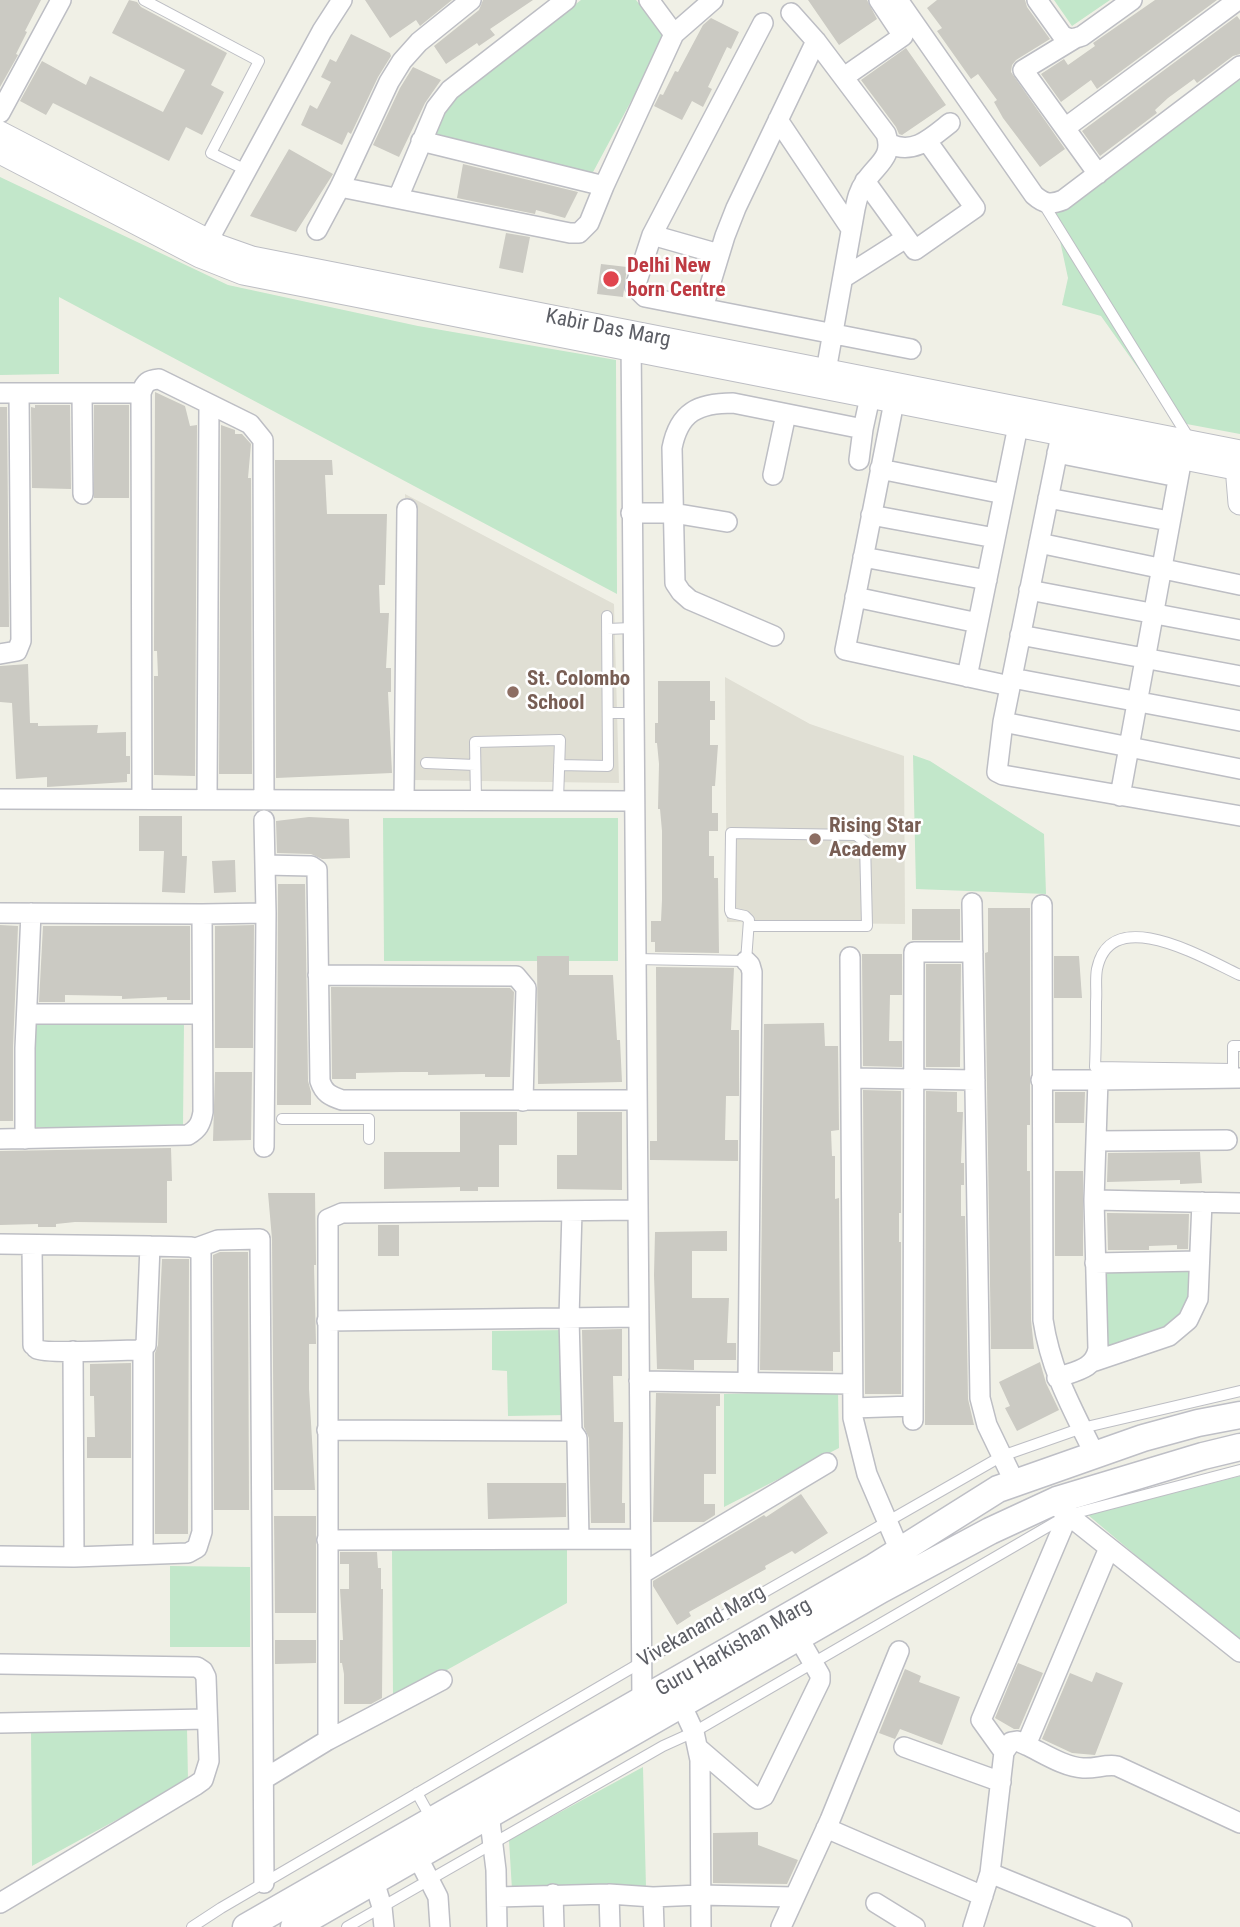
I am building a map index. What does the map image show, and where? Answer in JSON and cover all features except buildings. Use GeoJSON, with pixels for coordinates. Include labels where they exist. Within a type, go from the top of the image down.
{"type":"FeatureCollection","features":[{"type":"Feature","properties":{"kind":"main road","name":"Guru Harkishan Marg"},"geometry":{"type":"LineString","coordinates":[[294,1927],[417,1856],[487,1803],[642,1700],[900,1551],[998,1489],[1143,1438],[1240,1415]]}},
{"type":"Feature","properties":{"kind":"main road","name":"Guru Harkishan Marg"},"geometry":{"type":"LineString","coordinates":[[246,1927],[432,1820],[487,1803],[681,1704],[990,1531],[1060,1509],[1164,1467],[1240,1447]]}},
{"type":"Feature","properties":{"kind":"street"},"geometry":{"type":"LineString","coordinates":[[0,113],[61,0]]}},
{"type":"Feature","properties":{"kind":"street"},"geometry":{"type":"LineString","coordinates":[[203,248],[322,31],[342,0]]}},
{"type":"Feature","properties":{"kind":"street"},"geometry":{"type":"LineString","coordinates":[[317,230],[340,187],[388,82],[402,61],[419,42],[471,0]]}},
{"type":"Feature","properties":{"kind":"street"},"geometry":{"type":"LineString","coordinates":[[398,198],[436,108],[450,90],[566,0]]}},
{"type":"Feature","properties":{"kind":"street"},"geometry":{"type":"LineString","coordinates":[[649,0],[674,34]]}},
{"type":"Feature","properties":{"kind":"street"},"geometry":{"type":"LineString","coordinates":[[340,187],[579,233],[589,223],[674,34],[713,0]]}},
{"type":"Feature","properties":{"kind":"street"},"geometry":{"type":"LineString","coordinates":[[844,77],[903,36],[879,0]]}},
{"type":"Feature","properties":{"kind":"street"},"geometry":{"type":"LineString","coordinates":[[898,0],[1034,195],[1043,202],[1054,204],[1063,200],[1240,66]]}},
{"type":"Feature","properties":{"kind":"street"},"geometry":{"type":"LineString","coordinates":[[1038,0],[1062,35],[1067,39],[1074,39]]}},
{"type":"Feature","properties":{"kind":"street"},"geometry":{"type":"LineString","coordinates":[[1098,174],[1023,70],[1082,36],[1132,0]]}},
{"type":"Feature","properties":{"kind":"street"},"geometry":{"type":"LineString","coordinates":[[1065,128],[1238,0]]}},
{"type":"Feature","properties":{"kind":"street"},"geometry":{"type":"LineString","coordinates":[[791,13],[817,41],[886,134],[890,144],[884,159],[859,192],[826,371]]}},
{"type":"Feature","properties":{"kind":"street"},"geometry":{"type":"LineString","coordinates":[[763,23],[652,235],[635,287],[645,297],[911,349]]}},
{"type":"Feature","properties":{"kind":"street"},"geometry":{"type":"LineString","coordinates":[[703,307],[736,208],[817,41]]}},
{"type":"Feature","properties":{"kind":"street"},"geometry":{"type":"LineString","coordinates":[[778,120],[851,229]]}},
{"type":"Feature","properties":{"kind":"street"},"geometry":{"type":"LineString","coordinates":[[890,144],[906,148],[916,147],[950,123]]}},
{"type":"Feature","properties":{"kind":"street","name":"Kabir Das Marg"},"geometry":{"type":"LineString","coordinates":[[0,133],[203,248]]}},
{"type":"Feature","properties":{"kind":"street"},"geometry":{"type":"LineString","coordinates":[[421,141],[604,186]]}},
{"type":"Feature","properties":{"kind":"street"},"geometry":{"type":"LineString","coordinates":[[866,181],[915,250],[975,208],[926,141]]}},
{"type":"Feature","properties":{"kind":"street","name":"Kabir Das Marg"},"geometry":{"type":"LineString","coordinates":[[0,152],[203,248],[870,397],[1018,426],[1059,444],[1184,459],[1238,460]]}},
{"type":"Feature","properties":{"kind":"street"},"geometry":{"type":"LineString","coordinates":[[652,235],[719,254]]}},
{"type":"Feature","properties":{"kind":"street"},"geometry":{"type":"LineString","coordinates":[[843,278],[906,238]]}},
{"type":"Feature","properties":{"kind":"street"},"geometry":{"type":"LineString","coordinates":[[631,342],[642,1700]]}},
{"type":"Feature","properties":{"kind":"street","name":"Kabir Das Marg"},"geometry":{"type":"LineString","coordinates":[[631,342],[826,371],[1184,459]]}},
{"type":"Feature","properties":{"kind":"street"},"geometry":{"type":"LineString","coordinates":[[142,799],[141,393],[144,383],[159,379],[250,425],[263,440],[264,799]]}},
{"type":"Feature","properties":{"kind":"street"},"geometry":{"type":"LineString","coordinates":[[0,654],[17,651],[21,641],[10,393],[141,393]]}},
{"type":"Feature","properties":{"kind":"street"},"geometry":{"type":"LineString","coordinates":[[82,393],[83,494]]}},
{"type":"Feature","properties":{"kind":"street"},"geometry":{"type":"LineString","coordinates":[[859,460],[870,397]]}},
{"type":"Feature","properties":{"kind":"street"},"geometry":{"type":"LineString","coordinates":[[894,402],[845,651],[967,677],[1138,701],[1240,721]]}},
{"type":"Feature","properties":{"kind":"street"},"geometry":{"type":"LineString","coordinates":[[774,636],[690,600],[675,583],[672,448],[675,432],[682,419],[701,407],[716,403],[733,403],[863,429]]}},
{"type":"Feature","properties":{"kind":"street"},"geometry":{"type":"LineString","coordinates":[[207,799],[209,404]]}},
{"type":"Feature","properties":{"kind":"street"},"geometry":{"type":"LineString","coordinates":[[773,475],[786,414]]}},
{"type":"Feature","properties":{"kind":"street"},"geometry":{"type":"LineString","coordinates":[[967,677],[1018,426]]}},
{"type":"Feature","properties":{"kind":"street"},"geometry":{"type":"LineString","coordinates":[[1059,444],[996,769],[1000,775],[1240,816]]}},
{"type":"Feature","properties":{"kind":"street"},"geometry":{"type":"LineString","coordinates":[[1120,796],[1170,521],[1184,459]]}},
{"type":"Feature","properties":{"kind":"street"},"geometry":{"type":"LineString","coordinates":[[1238,460],[1240,503]]}},
{"type":"Feature","properties":{"kind":"street"},"geometry":{"type":"LineString","coordinates":[[880,469],[1004,494]]}},
{"type":"Feature","properties":{"kind":"street"},"geometry":{"type":"LineString","coordinates":[[1048,498],[1170,521]]}},
{"type":"Feature","properties":{"kind":"street"},"geometry":{"type":"LineString","coordinates":[[404,800],[407,509]]}},
{"type":"Feature","properties":{"kind":"street"},"geometry":{"type":"LineString","coordinates":[[631,513],[673,513],[727,522]]}},
{"type":"Feature","properties":{"kind":"street"},"geometry":{"type":"LineString","coordinates":[[871,515],[995,538]]}},
{"type":"Feature","properties":{"kind":"street"},"geometry":{"type":"LineString","coordinates":[[1039,543],[1240,585]]}},
{"type":"Feature","properties":{"kind":"street"},"geometry":{"type":"LineString","coordinates":[[863,557],[987,580]]}},
{"type":"Feature","properties":{"kind":"street"},"geometry":{"type":"LineString","coordinates":[[1030,590],[1240,630]]}},
{"type":"Feature","properties":{"kind":"street"},"geometry":{"type":"LineString","coordinates":[[855,597],[978,623]]}},
{"type":"Feature","properties":{"kind":"street"},"geometry":{"type":"LineString","coordinates":[[1020,635],[1240,676]]}},
{"type":"Feature","properties":{"kind":"street"},"geometry":{"type":"LineString","coordinates":[[1003,722],[1240,769]]}},
{"type":"Feature","properties":{"kind":"street"},"geometry":{"type":"LineString","coordinates":[[0,799],[634,801]]}},
{"type":"Feature","properties":{"kind":"street"},"geometry":{"type":"LineString","coordinates":[[264,820],[264,1147]]}},
{"type":"Feature","properties":{"kind":"street"},"geometry":{"type":"LineString","coordinates":[[265,865],[311,866],[317,870],[320,1081],[323,1090],[334,1097],[342,1100],[636,1100]]}},
{"type":"Feature","properties":{"kind":"street"},"geometry":{"type":"LineString","coordinates":[[972,903],[980,1398],[987,1424],[1015,1483]]}},
{"type":"Feature","properties":{"kind":"street"},"geometry":{"type":"LineString","coordinates":[[1042,905],[1042,1320],[1057,1378],[1095,1455]]}},
{"type":"Feature","properties":{"kind":"street"},"geometry":{"type":"LineString","coordinates":[[0,912],[266,913]]}},
{"type":"Feature","properties":{"kind":"street"},"geometry":{"type":"LineString","coordinates":[[25,1139],[31,913]]}},
{"type":"Feature","properties":{"kind":"street"},"geometry":{"type":"LineString","coordinates":[[0,1139],[188,1136],[197,1130],[203,1112],[202,914]]}},
{"type":"Feature","properties":{"kind":"street"},"geometry":{"type":"LineString","coordinates":[[853,1408],[913,1413],[914,951],[973,952]]}},
{"type":"Feature","properties":{"kind":"street"},"geometry":{"type":"LineString","coordinates":[[850,957],[853,1408],[867,1475],[900,1551]]}},
{"type":"Feature","properties":{"kind":"street"},"geometry":{"type":"LineString","coordinates":[[746,961],[752,972],[748,1382]]}},
{"type":"Feature","properties":{"kind":"street"},"geometry":{"type":"LineString","coordinates":[[318,975],[516,976],[526,988],[523,1101]]}},
{"type":"Feature","properties":{"kind":"street"},"geometry":{"type":"LineString","coordinates":[[27,1014],[202,1014]]}},
{"type":"Feature","properties":{"kind":"street"},"geometry":{"type":"LineString","coordinates":[[851,1078],[975,1080]]}},
{"type":"Feature","properties":{"kind":"street"},"geometry":{"type":"LineString","coordinates":[[1041,1080],[1240,1078]]}},
{"type":"Feature","properties":{"kind":"street"},"geometry":{"type":"LineString","coordinates":[[1095,1361],[1098,1349],[1094,1200],[1098,1080]]}},
{"type":"Feature","properties":{"kind":"street"},"geometry":{"type":"LineString","coordinates":[[1096,1141],[1227,1140]]}},
{"type":"Feature","properties":{"kind":"street"},"geometry":{"type":"LineString","coordinates":[[1094,1200],[1240,1203]]}},
{"type":"Feature","properties":{"kind":"street"},"geometry":{"type":"LineString","coordinates":[[1057,1378],[1090,1366],[1095,1361],[1169,1336],[1188,1320],[1198,1299],[1202,1202]]}},
{"type":"Feature","properties":{"kind":"street"},"geometry":{"type":"LineString","coordinates":[[328,1740],[328,1219],[342,1213],[637,1210]]}},
{"type":"Feature","properties":{"kind":"street"},"geometry":{"type":"LineString","coordinates":[[572,1211],[569,1318],[572,1431],[577,1438],[579,1539]]}},
{"type":"Feature","properties":{"kind":"street"},"geometry":{"type":"LineString","coordinates":[[0,1244],[196,1248],[218,1240],[260,1239],[264,1883]]}},
{"type":"Feature","properties":{"kind":"street"},"geometry":{"type":"LineString","coordinates":[[32,1245],[33,1345],[37,1349],[73,1351],[143,1348]]}},
{"type":"Feature","properties":{"kind":"street"},"geometry":{"type":"LineString","coordinates":[[143,1554],[143,1348],[147,1341],[150,1246]]}},
{"type":"Feature","properties":{"kind":"street"},"geometry":{"type":"LineString","coordinates":[[0,1556],[74,1557],[188,1553],[201,1542],[201,1254],[196,1248]]}},
{"type":"Feature","properties":{"kind":"street"},"geometry":{"type":"LineString","coordinates":[[1095,1264],[1199,1261]]}},
{"type":"Feature","properties":{"kind":"street"},"geometry":{"type":"LineString","coordinates":[[327,1321],[638,1317]]}},
{"type":"Feature","properties":{"kind":"street"},"geometry":{"type":"LineString","coordinates":[[73,1351],[74,1557]]}},
{"type":"Feature","properties":{"kind":"street"},"geometry":{"type":"LineString","coordinates":[[639,1381],[852,1384]]}},
{"type":"Feature","properties":{"kind":"street"},"geometry":{"type":"LineString","coordinates":[[327,1430],[572,1431]]}},
{"type":"Feature","properties":{"kind":"street"},"geometry":{"type":"LineString","coordinates":[[641,1574],[827,1463]]}},
{"type":"Feature","properties":{"kind":"street"},"geometry":{"type":"LineString","coordinates":[[1004,1752],[981,1720],[1060,1509],[1240,1652]]}},
{"type":"Feature","properties":{"kind":"street"},"geometry":{"type":"LineString","coordinates":[[327,1540],[640,1539]]}},
{"type":"Feature","properties":{"kind":"street"},"geometry":{"type":"LineString","coordinates":[[1026,1745],[1109,1548]]}},
{"type":"Feature","properties":{"kind":"street"},"geometry":{"type":"LineString","coordinates":[[696,1740],[755,1797],[762,1798],[818,1688],[820,1675],[798,1637]]}},
{"type":"Feature","properties":{"kind":"street"},"geometry":{"type":"LineString","coordinates":[[780,1927],[826,1828],[900,1651]]}},
{"type":"Feature","properties":{"kind":"street"},"geometry":{"type":"LineString","coordinates":[[0,1664],[197,1667],[204,1671],[206,1677],[209,1761],[203,1780],[0,1903]]}},
{"type":"Feature","properties":{"kind":"street"},"geometry":{"type":"LineString","coordinates":[[264,1779],[328,1740],[442,1680]]}},
{"type":"Feature","properties":{"kind":"street"},"geometry":{"type":"LineString","coordinates":[[681,1704],[696,1740],[701,1927]]}},
{"type":"Feature","properties":{"kind":"street"},"geometry":{"type":"LineString","coordinates":[[0,1723],[207,1719]]}},
{"type":"Feature","properties":{"kind":"street"},"geometry":{"type":"LineString","coordinates":[[973,1927],[990,1873],[1004,1752],[1011,1742],[1017,1741],[1074,1767],[1116,1766],[1240,1824]]}},
{"type":"Feature","properties":{"kind":"street"},"geometry":{"type":"LineString","coordinates":[[904,1747],[1001,1782]]}},
{"type":"Feature","properties":{"kind":"street"},"geometry":{"type":"LineString","coordinates":[[487,1803],[494,1844],[497,1927]]}},
{"type":"Feature","properties":{"kind":"street"},"geometry":{"type":"LineString","coordinates":[[826,1828],[983,1896]]}},
{"type":"Feature","properties":{"kind":"street"},"geometry":{"type":"LineString","coordinates":[[417,1856],[438,1897],[440,1927]]}},
{"type":"Feature","properties":{"kind":"street"},"geometry":{"type":"LineString","coordinates":[[990,1873],[1122,1927]]}},
{"type":"Feature","properties":{"kind":"street"},"geometry":{"type":"LineString","coordinates":[[374,1881],[382,1906],[384,1927]]}},
{"type":"Feature","properties":{"kind":"street"},"geometry":{"type":"LineString","coordinates":[[553,1894],[554,1927]]}},
{"type":"Feature","properties":{"kind":"street"},"geometry":{"type":"LineString","coordinates":[[497,1897],[609,1894],[653,1897],[794,1897]]}},
{"type":"Feature","properties":{"kind":"street"},"geometry":{"type":"LineString","coordinates":[[609,1894],[610,1927]]}},
{"type":"Feature","properties":{"kind":"street"},"geometry":{"type":"LineString","coordinates":[[653,1897],[654,1927]]}},
{"type":"Feature","properties":{"kind":"street"},"geometry":{"type":"LineString","coordinates":[[876,1903],[915,1927]]}},
{"type":"Feature","properties":{"kind":"lane"},"geometry":{"type":"LineString","coordinates":[[144,0],[259,61],[211,153],[246,170]]}},
{"type":"Feature","properties":{"kind":"lane"},"geometry":{"type":"LineString","coordinates":[[1043,202],[1184,459]]}},
{"type":"Feature","properties":{"kind":"lane"},"geometry":{"type":"LineString","coordinates":[[559,765],[608,766],[607,616]]}},
{"type":"Feature","properties":{"kind":"lane"},"geometry":{"type":"LineString","coordinates":[[607,629],[632,628]]}},
{"type":"Feature","properties":{"kind":"lane"},"geometry":{"type":"LineString","coordinates":[[608,713],[633,713]]}},
{"type":"Feature","properties":{"kind":"lane"},"geometry":{"type":"LineString","coordinates":[[476,800],[475,742],[560,740],[558,800]]}},
{"type":"Feature","properties":{"kind":"lane"},"geometry":{"type":"LineString","coordinates":[[426,763],[475,765]]}},
{"type":"Feature","properties":{"kind":"lane"},"geometry":{"type":"LineString","coordinates":[[264,799],[264,820]]}},
{"type":"Feature","properties":{"kind":"lane"},"geometry":{"type":"LineString","coordinates":[[635,960],[746,961],[749,920],[730,910],[731,833],[856,835],[865,842],[867,926],[749,926]]}},
{"type":"Feature","properties":{"kind":"lane"},"geometry":{"type":"LineString","coordinates":[[1240,975],[1169,943],[1148,937],[1130,937],[1112,944],[1102,954],[1097,971],[1095,1067],[1233,1069],[1233,1046],[1240,1046]]}},
{"type":"Feature","properties":{"kind":"lane"},"geometry":{"type":"LineString","coordinates":[[334,1097],[334,1119]]}},
{"type":"Feature","properties":{"kind":"lane"},"geometry":{"type":"LineString","coordinates":[[282,1119],[369,1119],[369,1139]]}},
{"type":"Feature","properties":{"kind":"lane","name":"Vivekanand Marg"},"geometry":{"type":"LineString","coordinates":[[192,1927],[642,1662],[1002,1457],[1082,1428],[1240,1391]]}},
{"type":"Feature","properties":{"kind":"lane"},"geometry":{"type":"LineString","coordinates":[[347,1927],[663,1746],[696,1740],[812,1663],[1060,1509],[1240,1470]]}},
{"type":"Feature","properties":{"kind":"lane"},"geometry":{"type":"LineString","coordinates":[[417,1793],[432,1820]]}},
{"type":"Feature","properties":{"kind":"shaded area","name":"St. Colombo School"},"geometry":{"type":"Polygon","coordinates":[[[405,494],[614,604],[619,783],[411,780],[405,494]]]}},
{"type":"Feature","properties":{"kind":"shaded area","name":"Rising Star Academy"},"geometry":{"type":"Polygon","coordinates":[[[725,677],[810,724],[904,756],[905,924],[727,922],[725,677]]]}},
{"type":"Feature","properties":{"kind":"green space"},"geometry":{"type":"Polygon","coordinates":[[[581,0],[636,0],[666,36],[592,174],[434,134],[454,97],[581,0]]]}},
{"type":"Feature","properties":{"kind":"green space"},"geometry":{"type":"Polygon","coordinates":[[[1054,0],[1110,0],[1072,26],[1054,0]]]}},
{"type":"Feature","properties":{"kind":"green space"},"geometry":{"type":"Polygon","coordinates":[[[1240,65],[1240,434],[1176,422],[1101,316],[1062,305],[1068,278],[1051,199],[1240,65]]]}},
{"type":"Feature","properties":{"kind":"green space"},"geometry":{"type":"Polygon","coordinates":[[[0,177],[228,285],[418,326],[616,360],[617,594],[59,297],[59,374],[0,375],[0,177]]]}},
{"type":"Feature","properties":{"kind":"green space"},"geometry":{"type":"Polygon","coordinates":[[[913,755],[930,761],[1044,834],[1046,894],[916,889],[913,755]]]}},
{"type":"Feature","properties":{"kind":"green space"},"geometry":{"type":"Polygon","coordinates":[[[383,818],[618,818],[618,961],[384,961],[383,818]]]}},
{"type":"Feature","properties":{"kind":"green space"},"geometry":{"type":"Polygon","coordinates":[[[29,1020],[184,1022],[183,1128],[28,1127],[29,1020]]]}},
{"type":"Feature","properties":{"kind":"green space"},"geometry":{"type":"Polygon","coordinates":[[[1189,1265],[1191,1301],[1179,1324],[1103,1349],[1103,1266],[1189,1265]]]}},
{"type":"Feature","properties":{"kind":"green space"},"geometry":{"type":"Polygon","coordinates":[[[567,1330],[569,1415],[508,1416],[507,1371],[492,1370],[492,1331],[567,1330]]]}},
{"type":"Feature","properties":{"kind":"green space"},"geometry":{"type":"Polygon","coordinates":[[[838,1391],[839,1448],[724,1507],[724,1394],[838,1391]]]}},
{"type":"Feature","properties":{"kind":"green space"},"geometry":{"type":"Polygon","coordinates":[[[1240,1476],[1240,1643],[1088,1515],[1240,1476]]]}},
{"type":"Feature","properties":{"kind":"green space"},"geometry":{"type":"Polygon","coordinates":[[[567,1548],[567,1603],[393,1700],[392,1549],[567,1548]]]}},
{"type":"Feature","properties":{"kind":"green space"},"geometry":{"type":"Polygon","coordinates":[[[170,1566],[250,1567],[250,1647],[170,1647],[170,1566]]]}},
{"type":"Feature","properties":{"kind":"green space"},"geometry":{"type":"Polygon","coordinates":[[[187,1727],[188,1781],[32,1866],[31,1729],[187,1727]]]}},
{"type":"Feature","properties":{"kind":"green space"},"geometry":{"type":"Polygon","coordinates":[[[643,1767],[646,1888],[512,1890],[509,1840],[643,1767]]]}},
{"type":"Feature","properties":{"kind":"place","name":"Delhi New born Centre"},"geometry":{"type":"Point","coordinates":[611,279]}},
{"type":"Feature","properties":{"kind":"place","name":"St. Colombo School"},"geometry":{"type":"Point","coordinates":[513,692]}},
{"type":"Feature","properties":{"kind":"place","name":"Rising Star Academy"},"geometry":{"type":"Point","coordinates":[815,839]}}]}
